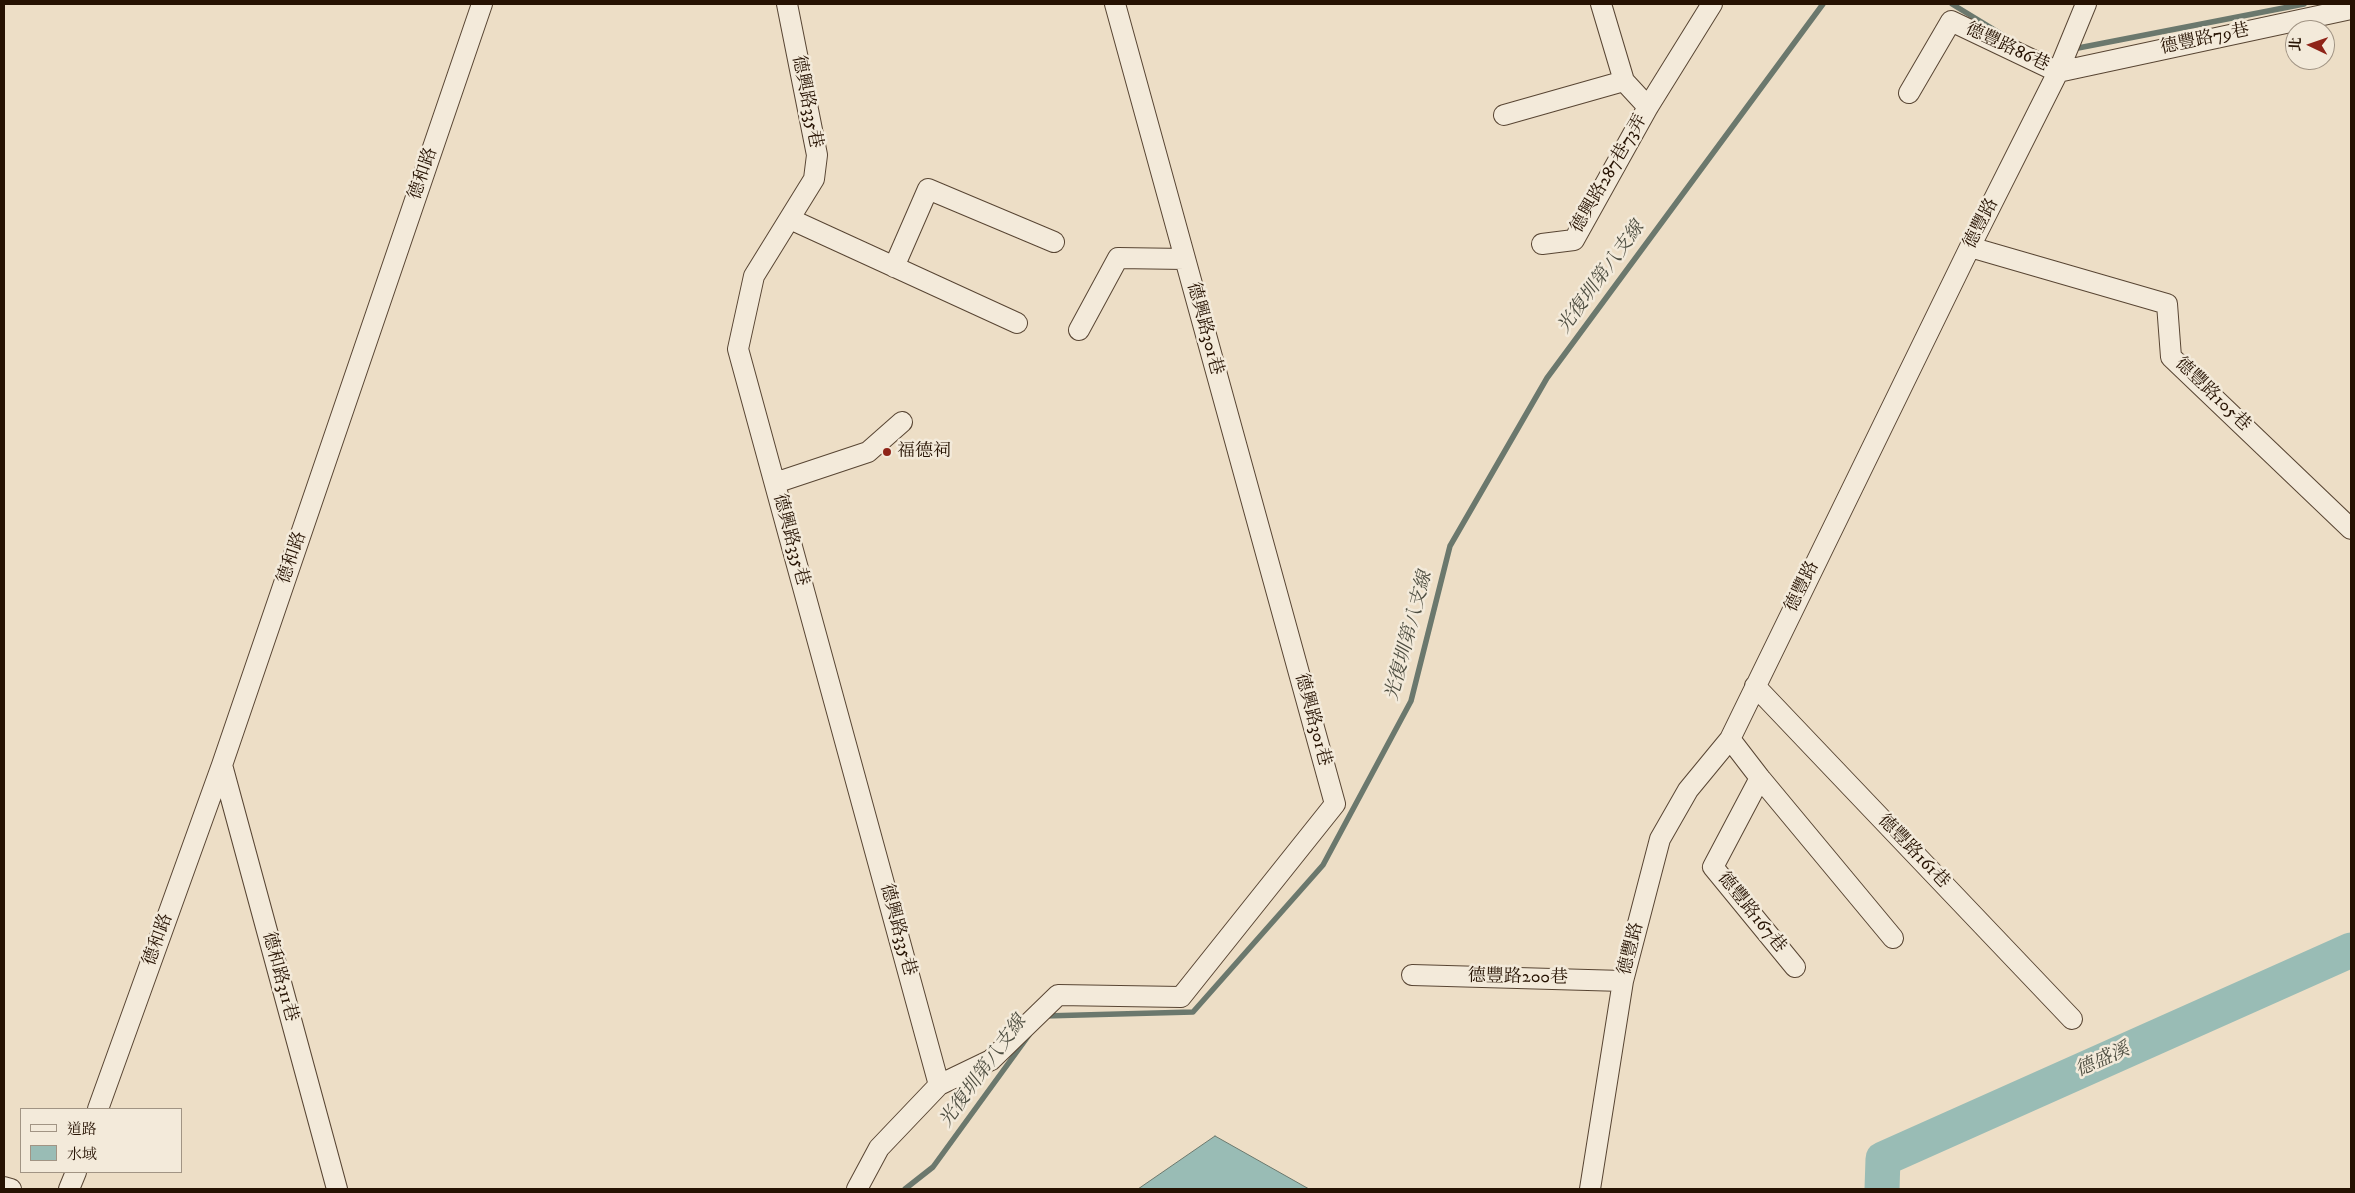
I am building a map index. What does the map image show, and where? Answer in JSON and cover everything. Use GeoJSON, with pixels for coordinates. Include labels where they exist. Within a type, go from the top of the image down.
{"type":"FeatureCollection","features":[{"type":"Feature","properties":{"kind":"street","name":"德和路"},"geometry":{"type":"LineString","coordinates":[[98,1108],[222,765],[482,4]]}},
{"type":"Feature","properties":{"kind":"street","name":"德興路335巷"},"geometry":{"type":"LineString","coordinates":[[787,4],[817,155],[814,179],[754,276],[738,348],[940,1084]]}},
{"type":"Feature","properties":{"kind":"street","name":"德興路301巷"},"geometry":{"type":"LineString","coordinates":[[857,1189],[879,1148],[940,1084],[992,1060],[1058,995],[1180,997],[1335,804],[1114,4]]}},
{"type":"Feature","properties":{"kind":"street"},"geometry":{"type":"LineString","coordinates":[[1601,4],[1624,81],[1648,107],[1712,4]]}},
{"type":"Feature","properties":{"kind":"street","name":"德豐路"},"geometry":{"type":"LineString","coordinates":[[1590,1189],[1623,981],[1660,839],[1688,790],[1730,739],[1970,247],[2058,72],[2086,4]]}},
{"type":"Feature","properties":{"kind":"street","name":"德豐路79巷"},"geometry":{"type":"LineString","coordinates":[[2058,72],[2351,9]]}},
{"type":"Feature","properties":{"kind":"street","name":"德豐路86巷"},"geometry":{"type":"LineString","coordinates":[[1909,93],[1951,21],[2058,72]]}},
{"type":"Feature","properties":{"kind":"street"},"geometry":{"type":"LineString","coordinates":[[1504,115],[1624,81]]}},
{"type":"Feature","properties":{"kind":"street","name":"德興路287巷73弄"},"geometry":{"type":"LineString","coordinates":[[1542,244],[1574,240],[1648,107]]}},
{"type":"Feature","properties":{"kind":"street"},"geometry":{"type":"LineString","coordinates":[[894,266],[928,189],[1054,242]]}},
{"type":"Feature","properties":{"kind":"street"},"geometry":{"type":"LineString","coordinates":[[790,219],[1017,324]]}},
{"type":"Feature","properties":{"kind":"street","name":"德豐路105巷"},"geometry":{"type":"LineString","coordinates":[[1970,247],[2167,304],[2171,357],[2351,528]]}},
{"type":"Feature","properties":{"kind":"street"},"geometry":{"type":"LineString","coordinates":[[1079,330],[1118,258],[1185,259]]}},
{"type":"Feature","properties":{"kind":"street"},"geometry":{"type":"LineString","coordinates":[[775,483],[868,452],[902,422]]}},
{"type":"Feature","properties":{"kind":"street","name":"德豐路161巷"},"geometry":{"type":"LineString","coordinates":[[1755,686],[2072,1019]]}},
{"type":"Feature","properties":{"kind":"street"},"geometry":{"type":"LineString","coordinates":[[1730,739],[1760,778],[1893,938]]}},
{"type":"Feature","properties":{"kind":"street","name":"德和路311巷"},"geometry":{"type":"LineString","coordinates":[[222,765],[337,1189]]}},
{"type":"Feature","properties":{"kind":"street","name":"德豐路167巷"},"geometry":{"type":"LineString","coordinates":[[1760,778],[1713,867],[1795,966]]}},
{"type":"Feature","properties":{"kind":"street","name":"德豐路200巷"},"geometry":{"type":"LineString","coordinates":[[1412,975],[1623,981]]}},
{"type":"Feature","properties":{"kind":"street"},"geometry":{"type":"LineString","coordinates":[[69,1189],[76,1173]]}},
{"type":"Feature","properties":{"kind":"street"},"geometry":{"type":"LineString","coordinates":[[4,1187],[11,1189]]}},
{"type":"Feature","properties":{"kind":"water"},"geometry":{"type":"Polygon","coordinates":[[[1215,1136],[1309,1189],[1138,1189],[1215,1136]]]}},
{"type":"Feature","properties":{"kind":"waterway","name":"光復圳第八支線"},"geometry":{"type":"LineString","coordinates":[[1044,1016],[1193,1012],[1323,865],[1411,701],[1450,546],[1547,378],[1823,4]]}},
{"type":"Feature","properties":{"kind":"waterway","name":"光復圳第八支線"},"geometry":{"type":"LineString","coordinates":[[1952,4],[2011,40]]}},
{"type":"Feature","properties":{"kind":"waterway","name":"光復圳第八支線"},"geometry":{"type":"LineString","coordinates":[[2073,49],[2304,4]]}},
{"type":"Feature","properties":{"kind":"waterway","name":"德盛溪"},"geometry":{"type":"LineString","coordinates":[[1882,1189],[1883,1159],[2351,950]]}},
{"type":"Feature","properties":{"kind":"waterway","name":"光復圳第八支線"},"geometry":{"type":"LineString","coordinates":[[905,1189],[933,1167],[1029,1035]]}},
{"type":"Feature","properties":{"kind":"place","name":"福德祠"},"geometry":{"type":"Point","coordinates":[887,452]}}]}
